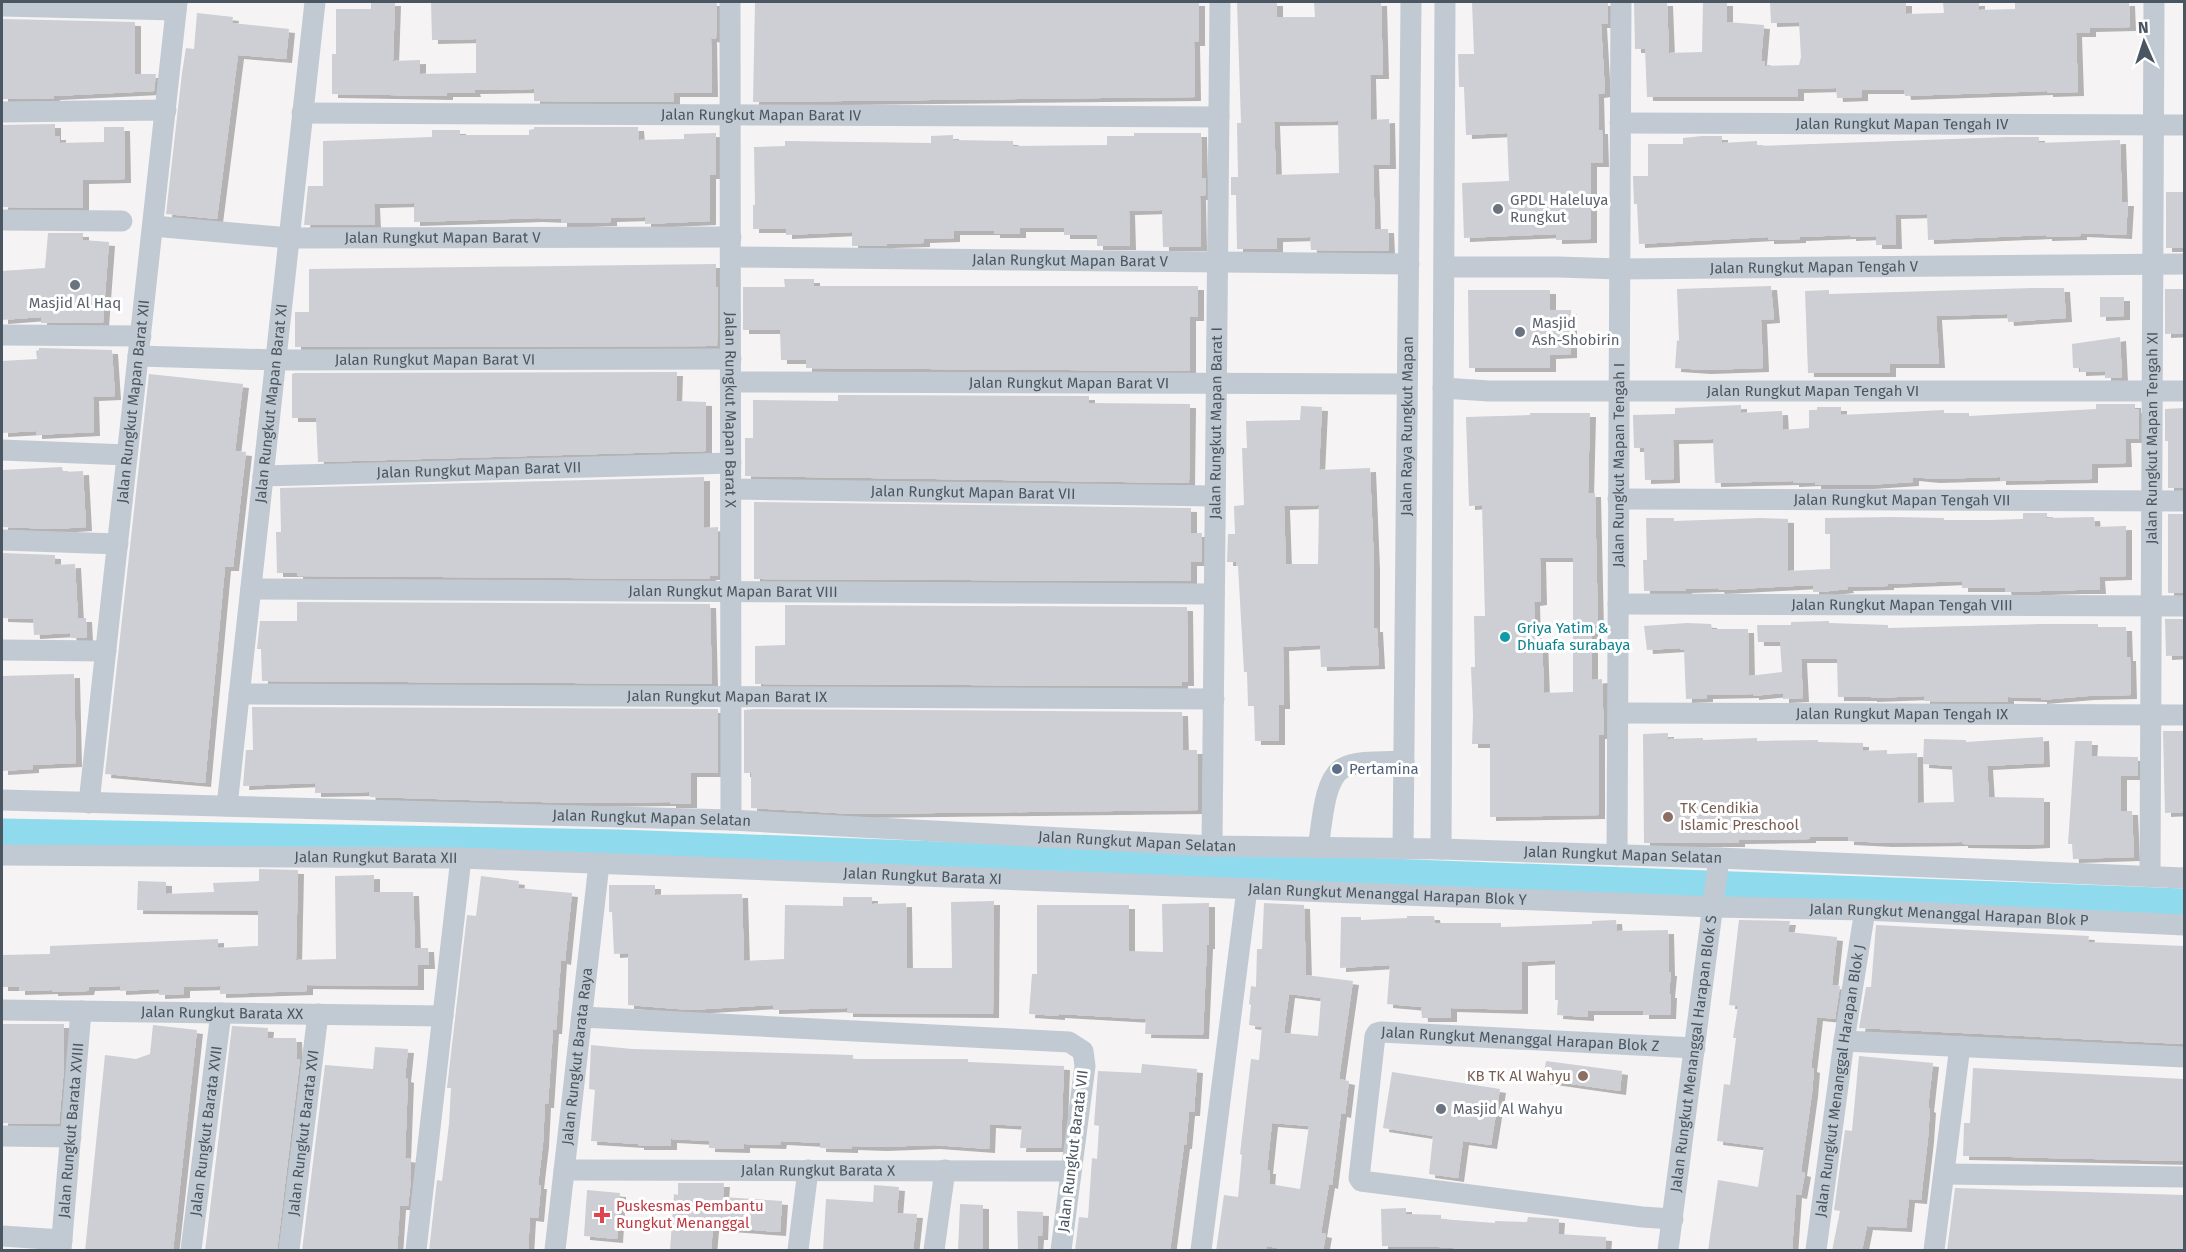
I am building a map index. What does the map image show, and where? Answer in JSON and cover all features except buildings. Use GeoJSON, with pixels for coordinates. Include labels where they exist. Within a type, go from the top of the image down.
{"type":"FeatureCollection","features":[{"type":"Feature","properties":{"kind":"street","name":"Jalan Rungkut Mapan Barat XI"},"geometry":{"type":"LineString","coordinates":[[227,806],[315,2]]}},
{"type":"Feature","properties":{"kind":"street","name":"Jalan Rungkut Mapan Barat X"},"geometry":{"type":"LineString","coordinates":[[730,2],[731,820]]}},
{"type":"Feature","properties":{"kind":"street","name":"Jalan Rungkut Mapan Barat I"},"geometry":{"type":"LineString","coordinates":[[1212,846],[1220,2]]}},
{"type":"Feature","properties":{"kind":"street","name":"Jalan Raya Rungkut Mapan"},"geometry":{"type":"LineString","coordinates":[[1403,849],[1411,2]]}},
{"type":"Feature","properties":{"kind":"street"},"geometry":{"type":"LineString","coordinates":[[1441,849],[1445,2]]}},
{"type":"Feature","properties":{"kind":"street","name":"Jalan Rungkut Mapan Tengah I"},"geometry":{"type":"LineString","coordinates":[[1617,855],[1621,2]]}},
{"type":"Feature","properties":{"kind":"street","name":"Jalan Rungkut Mapan Tengah XI"},"geometry":{"type":"LineString","coordinates":[[2150,876],[2154,2]]}},
{"type":"Feature","properties":{"kind":"street"},"geometry":{"type":"LineString","coordinates":[[2,6],[177,6]]}},
{"type":"Feature","properties":{"kind":"street","name":"Jalan Rungkut Mapan Barat XII"},"geometry":{"type":"LineString","coordinates":[[88,803],[177,6]]}},
{"type":"Feature","properties":{"kind":"street"},"geometry":{"type":"LineString","coordinates":[[2,112],[166,110]]}},
{"type":"Feature","properties":{"kind":"street","name":"Jalan Rungkut Mapan Barat IV"},"geometry":{"type":"LineString","coordinates":[[302,112],[1219,117]]}},
{"type":"Feature","properties":{"kind":"street","name":"Jalan Rungkut Mapan Tengah IV"},"geometry":{"type":"LineString","coordinates":[[1620,123],[2184,125]]}},
{"type":"Feature","properties":{"kind":"street"},"geometry":{"type":"LineString","coordinates":[[2,220],[122,221]]}},
{"type":"Feature","properties":{"kind":"street","name":"Jalan Rungkut Mapan Barat V"},"geometry":{"type":"LineString","coordinates":[[153,226],[289,238],[731,247],[1218,263],[1409,264]]}},
{"type":"Feature","properties":{"kind":"street","name":"Jalan Rungkut Mapan Tengah V"},"geometry":{"type":"LineString","coordinates":[[1444,267],[1620,269],[2184,264]]}},
{"type":"Feature","properties":{"kind":"street","name":"Jalan Rungkut Mapan Barat VI"},"geometry":{"type":"LineString","coordinates":[[2,335],[276,360],[731,359]]}},
{"type":"Feature","properties":{"kind":"street","name":"Jalan Rungkut Mapan Barat VI"},"geometry":{"type":"LineString","coordinates":[[731,382],[1407,384]]}},
{"type":"Feature","properties":{"kind":"street","name":"Jalan Rungkut Mapan Tengah VI"},"geometry":{"type":"LineString","coordinates":[[1443,388],[1489,391],[2184,391]]}},
{"type":"Feature","properties":{"kind":"street"},"geometry":{"type":"LineString","coordinates":[[2,450],[127,455]]}},
{"type":"Feature","properties":{"kind":"street","name":"Jalan Rungkut Mapan Barat VII"},"geometry":{"type":"LineString","coordinates":[[263,476],[731,463]]}},
{"type":"Feature","properties":{"kind":"street","name":"Jalan Rungkut Mapan Barat VII"},"geometry":{"type":"LineString","coordinates":[[731,489],[1215,496]]}},
{"type":"Feature","properties":{"kind":"street","name":"Jalan Rungkut Mapan Tengah VII"},"geometry":{"type":"LineString","coordinates":[[1618,499],[2184,501]]}},
{"type":"Feature","properties":{"kind":"street"},"geometry":{"type":"LineString","coordinates":[[2,540],[118,544]]}},
{"type":"Feature","properties":{"kind":"street","name":"Jalan Rungkut Mapan Barat VIII"},"geometry":{"type":"LineString","coordinates":[[251,589],[1215,594]]}},
{"type":"Feature","properties":{"kind":"street","name":"Jalan Rungkut Mapan Tengah VIII"},"geometry":{"type":"LineString","coordinates":[[1618,604],[2184,606]]}},
{"type":"Feature","properties":{"kind":"street"},"geometry":{"type":"LineString","coordinates":[[2,650],[106,651]]}},
{"type":"Feature","properties":{"kind":"street","name":"Jalan Rungkut Mapan Barat IX"},"geometry":{"type":"LineString","coordinates":[[239,694],[1214,699]]}},
{"type":"Feature","properties":{"kind":"street","name":"Jalan Rungkut Mapan Tengah IX"},"geometry":{"type":"LineString","coordinates":[[1618,712],[2184,715]]}},
{"type":"Feature","properties":{"kind":"street"},"geometry":{"type":"LineString","coordinates":[[1318,848],[1332,778],[1342,768],[1355,764],[1404,761]]}},
{"type":"Feature","properties":{"kind":"street","name":"Jalan Rungkut Mapan Selatan"},"geometry":{"type":"LineString","coordinates":[[2,800],[731,820],[1212,846],[1441,849],[1617,855],[1718,864],[2184,878]]}},
{"type":"Feature","properties":{"kind":"street","name":"Jalan Rungkut Barata XII"},"geometry":{"type":"LineString","coordinates":[[2,855],[461,858],[416,1251]]}},
{"type":"Feature","properties":{"kind":"street","name":"Jalan Rungkut Barata XI"},"geometry":{"type":"LineString","coordinates":[[461,858],[1247,889]]}},
{"type":"Feature","properties":{"kind":"street","name":"Jalan Rungkut Barata Raya"},"geometry":{"type":"LineString","coordinates":[[555,1251],[599,864]]}},
{"type":"Feature","properties":{"kind":"street","name":"Jalan Rungkut Menanggal Harapan Blok S"},"geometry":{"type":"LineString","coordinates":[[1668,1251],[1718,864]]}},
{"type":"Feature","properties":{"kind":"street","name":"Jalan Rungkut Menanggal Harapan Blok Y"},"geometry":{"type":"LineString","coordinates":[[1201,1251],[1247,889],[1714,904]]}},
{"type":"Feature","properties":{"kind":"street","name":"Jalan Rungkut Menanggal Harapan Blok P"},"geometry":{"type":"LineString","coordinates":[[1714,904],[2184,925]]}},
{"type":"Feature","properties":{"kind":"street","name":"Jalan Rungkut Menanggal Harapan Blok J"},"geometry":{"type":"LineString","coordinates":[[1816,1251],[1844,1041],[1865,910]]}},
{"type":"Feature","properties":{"kind":"street","name":"Jalan Rungkut Barata XX"},"geometry":{"type":"LineString","coordinates":[[2,1010],[443,1016]]}},
{"type":"Feature","properties":{"kind":"street","name":"Jalan Rungkut Barata XVIII"},"geometry":{"type":"LineString","coordinates":[[62,1245],[81,1011]]}},
{"type":"Feature","properties":{"kind":"street","name":"Jalan Rungkut Barata XVII"},"geometry":{"type":"LineString","coordinates":[[191,1251],[221,1013]]}},
{"type":"Feature","properties":{"kind":"street","name":"Jalan Rungkut Barata XVI"},"geometry":{"type":"LineString","coordinates":[[289,1251],[318,1014]]}},
{"type":"Feature","properties":{"kind":"street","name":"Jalan Rungkut Barata VII"},"geometry":{"type":"LineString","coordinates":[[582,1017],[1069,1042],[1083,1052],[1085,1066],[1061,1251]]}},
{"type":"Feature","properties":{"kind":"street","name":"Jalan Rungkut Menanggal Harapan Blok Z"},"geometry":{"type":"LineString","coordinates":[[1672,1219],[1361,1181],[1359,1178],[1375,1036],[1377,1032],[1382,1032],[1695,1048]]}},
{"type":"Feature","properties":{"kind":"street"},"geometry":{"type":"LineString","coordinates":[[1844,1041],[2184,1057]]}},
{"type":"Feature","properties":{"kind":"street"},"geometry":{"type":"LineString","coordinates":[[1934,1251],[1960,1047]]}},
{"type":"Feature","properties":{"kind":"street"},"geometry":{"type":"LineString","coordinates":[[2,1136],[70,1137]]}},
{"type":"Feature","properties":{"kind":"street","name":"Jalan Rungkut Barata X"},"geometry":{"type":"LineString","coordinates":[[564,1170],[1071,1171]]}},
{"type":"Feature","properties":{"kind":"street"},"geometry":{"type":"LineString","coordinates":[[798,1251],[808,1170]]}},
{"type":"Feature","properties":{"kind":"street"},"geometry":{"type":"LineString","coordinates":[[934,1251],[945,1170]]}},
{"type":"Feature","properties":{"kind":"street"},"geometry":{"type":"LineString","coordinates":[[1944,1174],[2184,1177]]}},
{"type":"Feature","properties":{"kind":"street"},"geometry":{"type":"LineString","coordinates":[[2,1236],[62,1245]]}},
{"type":"Feature","properties":{"kind":"waterway"},"geometry":{"type":"LineString","coordinates":[[2,838],[620,849],[2184,908]]}},
{"type":"Feature","properties":{"kind":"place","name":"GPDL Haleluya Rungkut"},"geometry":{"type":"Point","coordinates":[1498,209]}},
{"type":"Feature","properties":{"kind":"place","name":"Masjid Al Haq"},"geometry":{"type":"Point","coordinates":[75,285]}},
{"type":"Feature","properties":{"kind":"place","name":"Masjid Ash-Shobirin"},"geometry":{"type":"Point","coordinates":[1520,332]}},
{"type":"Feature","properties":{"kind":"place","name":"Griya Yatim & Dhuafa surabaya"},"geometry":{"type":"Point","coordinates":[1505,637]}},
{"type":"Feature","properties":{"kind":"place","name":"Pertamina"},"geometry":{"type":"Point","coordinates":[1337,769]}},
{"type":"Feature","properties":{"kind":"place","name":"TK Cendikia Islamic Preschool"},"geometry":{"type":"Point","coordinates":[1668,817]}},
{"type":"Feature","properties":{"kind":"place","name":"KB TK Al Wahyu"},"geometry":{"type":"Point","coordinates":[1583,1076]}},
{"type":"Feature","properties":{"kind":"place","name":"Masjid Al Wahyu"},"geometry":{"type":"Point","coordinates":[1441,1109]}},
{"type":"Feature","properties":{"kind":"place","name":"Puskesmas Pembantu Rungkut Menanggal"},"geometry":{"type":"Point","coordinates":[602,1215]}}]}
